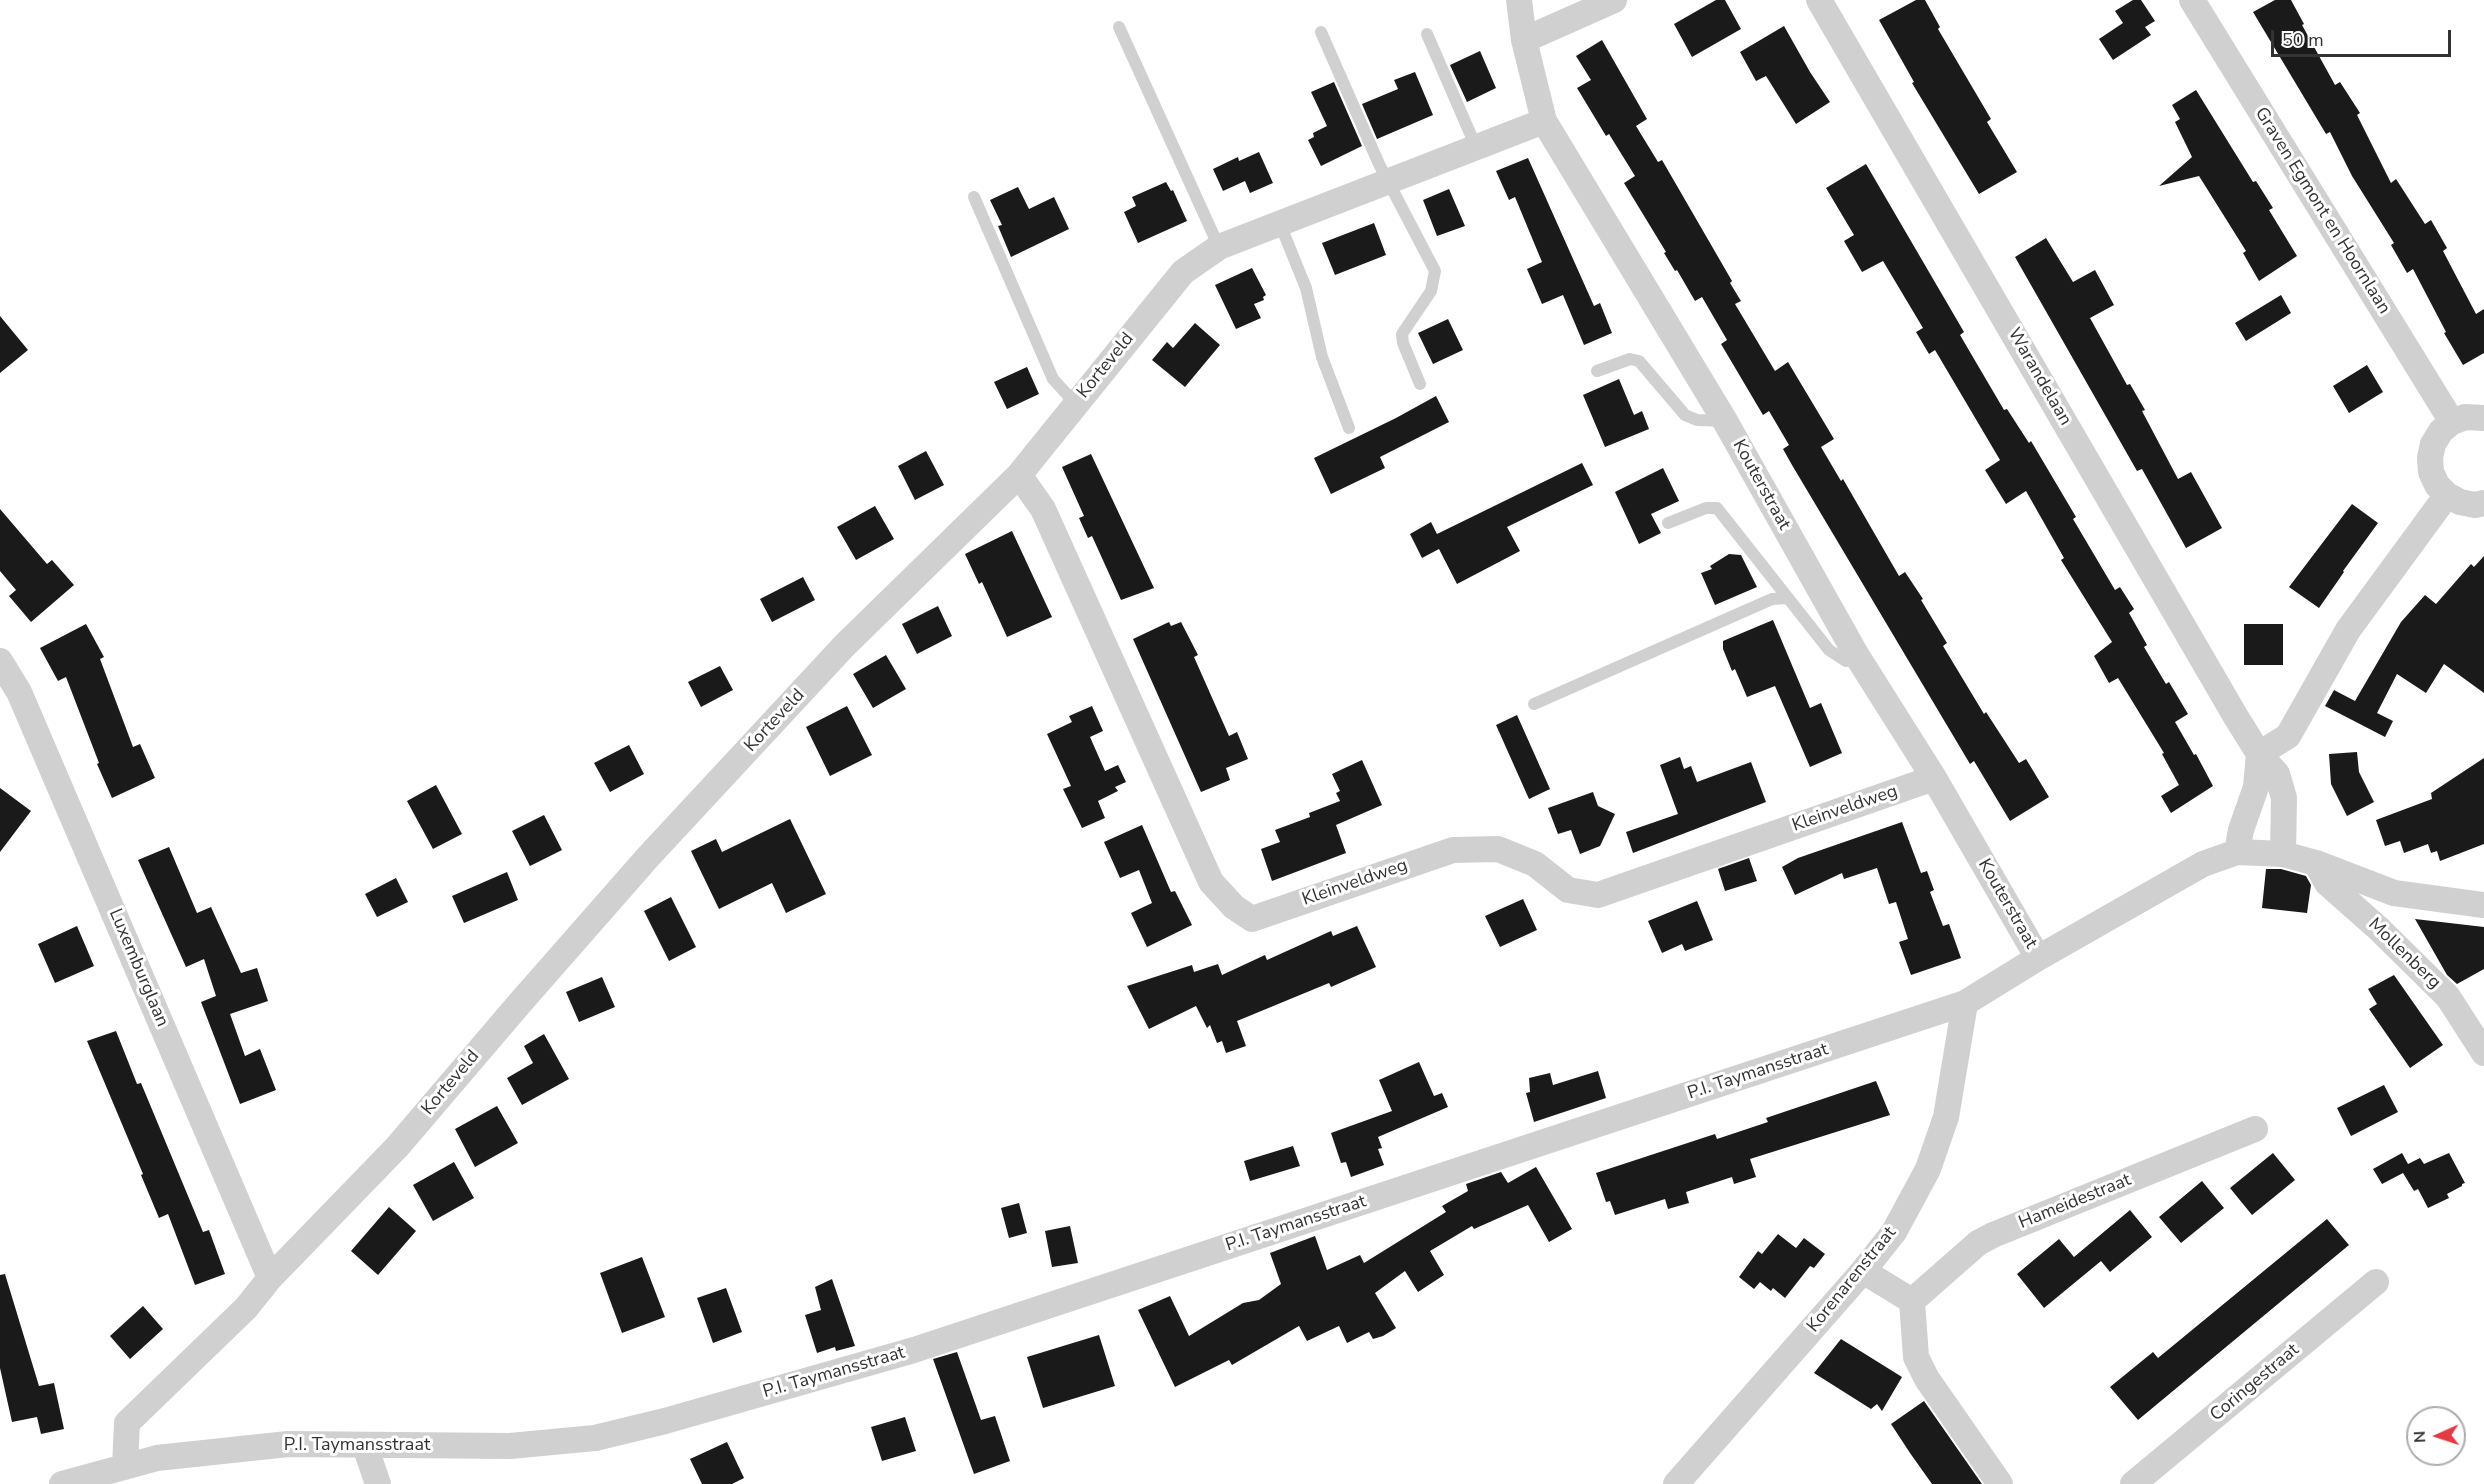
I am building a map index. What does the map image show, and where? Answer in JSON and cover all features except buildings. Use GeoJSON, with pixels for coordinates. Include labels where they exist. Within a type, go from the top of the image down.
{"type":"FeatureCollection","features":[{"type":"Feature","properties":{"kind":"street","name":"Kouterstraat"},"geometry":{"type":"LineString","coordinates":[[1519,0],[1524,40],[1544,121],[1725,421],[1857,656],[1934,778],[2038,958]]}},
{"type":"Feature","properties":{"kind":"street"},"geometry":{"type":"LineString","coordinates":[[1524,40],[1614,0]]}},
{"type":"Feature","properties":{"kind":"street","name":"Warandelaan"},"geometry":{"type":"LineString","coordinates":[[1819,0],[2259,753],[2277,774],[2284,798],[2283,854]]}},
{"type":"Feature","properties":{"kind":"street","name":"Graven Egmont en Hoornlaan"},"geometry":{"type":"LineString","coordinates":[[2192,0],[2452,422]]}},
{"type":"Feature","properties":{"kind":"street","name":"Korteveld"},"geometry":{"type":"LineString","coordinates":[[124,1467],[128,1423],[246,1308],[270,1278],[397,1147],[648,857],[837,654],[1019,475],[1183,272],[1219,248],[1544,121]]}},
{"type":"Feature","properties":{"kind":"street"},"geometry":{"type":"LineString","coordinates":[[2484,417],[2465,417],[2452,422],[2440,431],[2433,444],[2430,458],[2431,472],[2437,485],[2447,495],[2460,502],[2475,505],[2484,503]]}},
{"type":"Feature","properties":{"kind":"street","name":"Kleinveldweg"},"geometry":{"type":"LineString","coordinates":[[1019,475],[1043,509],[1211,882],[1234,907],[1252,919],[1453,849],[1498,849],[1535,864],[1568,890],[1598,895],[1934,778]]}},
{"type":"Feature","properties":{"kind":"street"},"geometry":{"type":"LineString","coordinates":[[2237,852],[2241,830],[2256,787],[2259,753],[2288,736],[2348,630],[2447,495]]}},
{"type":"Feature","properties":{"kind":"street","name":"Luxemburglaan"},"geometry":{"type":"LineString","coordinates":[[0,661],[19,692],[270,1278]]}},
{"type":"Feature","properties":{"kind":"street","name":"P.I. Taymansstraat"},"geometry":{"type":"LineString","coordinates":[[62,1484],[157,1458],[288,1444],[510,1446],[595,1438],[665,1421],[914,1350],[1965,1003],[2038,958],[2203,864],[2237,852],[2283,854],[2316,863],[2394,893],[2484,905]]}},
{"type":"Feature","properties":{"kind":"street","name":"Mollenberg"},"geometry":{"type":"LineString","coordinates":[[2316,863],[2326,883],[2379,928],[2448,997],[2484,1053]]}},
{"type":"Feature","properties":{"kind":"street","name":"Korenarenstraat"},"geometry":{"type":"LineString","coordinates":[[1676,1484],[1863,1271],[1894,1232],[1928,1169],[1947,1117],[1965,1003]]}},
{"type":"Feature","properties":{"kind":"street","name":"Hameidestraat"},"geometry":{"type":"LineString","coordinates":[[1912,1301],[1978,1243],[1993,1235],[2256,1130]]}},
{"type":"Feature","properties":{"kind":"street"},"geometry":{"type":"LineString","coordinates":[[1863,1271],[1912,1301],[1916,1357],[1927,1379],[2000,1484]]}},
{"type":"Feature","properties":{"kind":"street","name":"Coringestraat"},"geometry":{"type":"LineString","coordinates":[[2133,1484],[2376,1282]]}},
{"type":"Feature","properties":{"kind":"street"},"geometry":{"type":"LineString","coordinates":[[365,1446],[378,1484]]}},
{"type":"Feature","properties":{"kind":"lane"},"geometry":{"type":"LineString","coordinates":[[1119,27],[1219,248]]}},
{"type":"Feature","properties":{"kind":"lane"},"geometry":{"type":"LineString","coordinates":[[1321,32],[1389,181],[1435,271],[1431,291],[1402,334],[1403,343],[1420,384]]}},
{"type":"Feature","properties":{"kind":"lane"},"geometry":{"type":"LineString","coordinates":[[1427,34],[1476,147]]}},
{"type":"Feature","properties":{"kind":"lane"},"geometry":{"type":"LineString","coordinates":[[974,197],[1053,379],[1076,403]]}},
{"type":"Feature","properties":{"kind":"lane"},"geometry":{"type":"LineString","coordinates":[[1280,224],[1306,288],[1322,357],[1349,428]]}},
{"type":"Feature","properties":{"kind":"lane"},"geometry":{"type":"LineString","coordinates":[[1597,371],[1630,359],[1639,361],[1685,415],[1697,420],[1725,421]]}},
{"type":"Feature","properties":{"kind":"lane"},"geometry":{"type":"LineString","coordinates":[[1668,523],[1706,508],[1717,508],[1829,650],[1846,661],[1857,656]]}},
{"type":"Feature","properties":{"kind":"lane"},"geometry":{"type":"LineString","coordinates":[[1534,704],[1772,599],[1787,597]]}}]}
